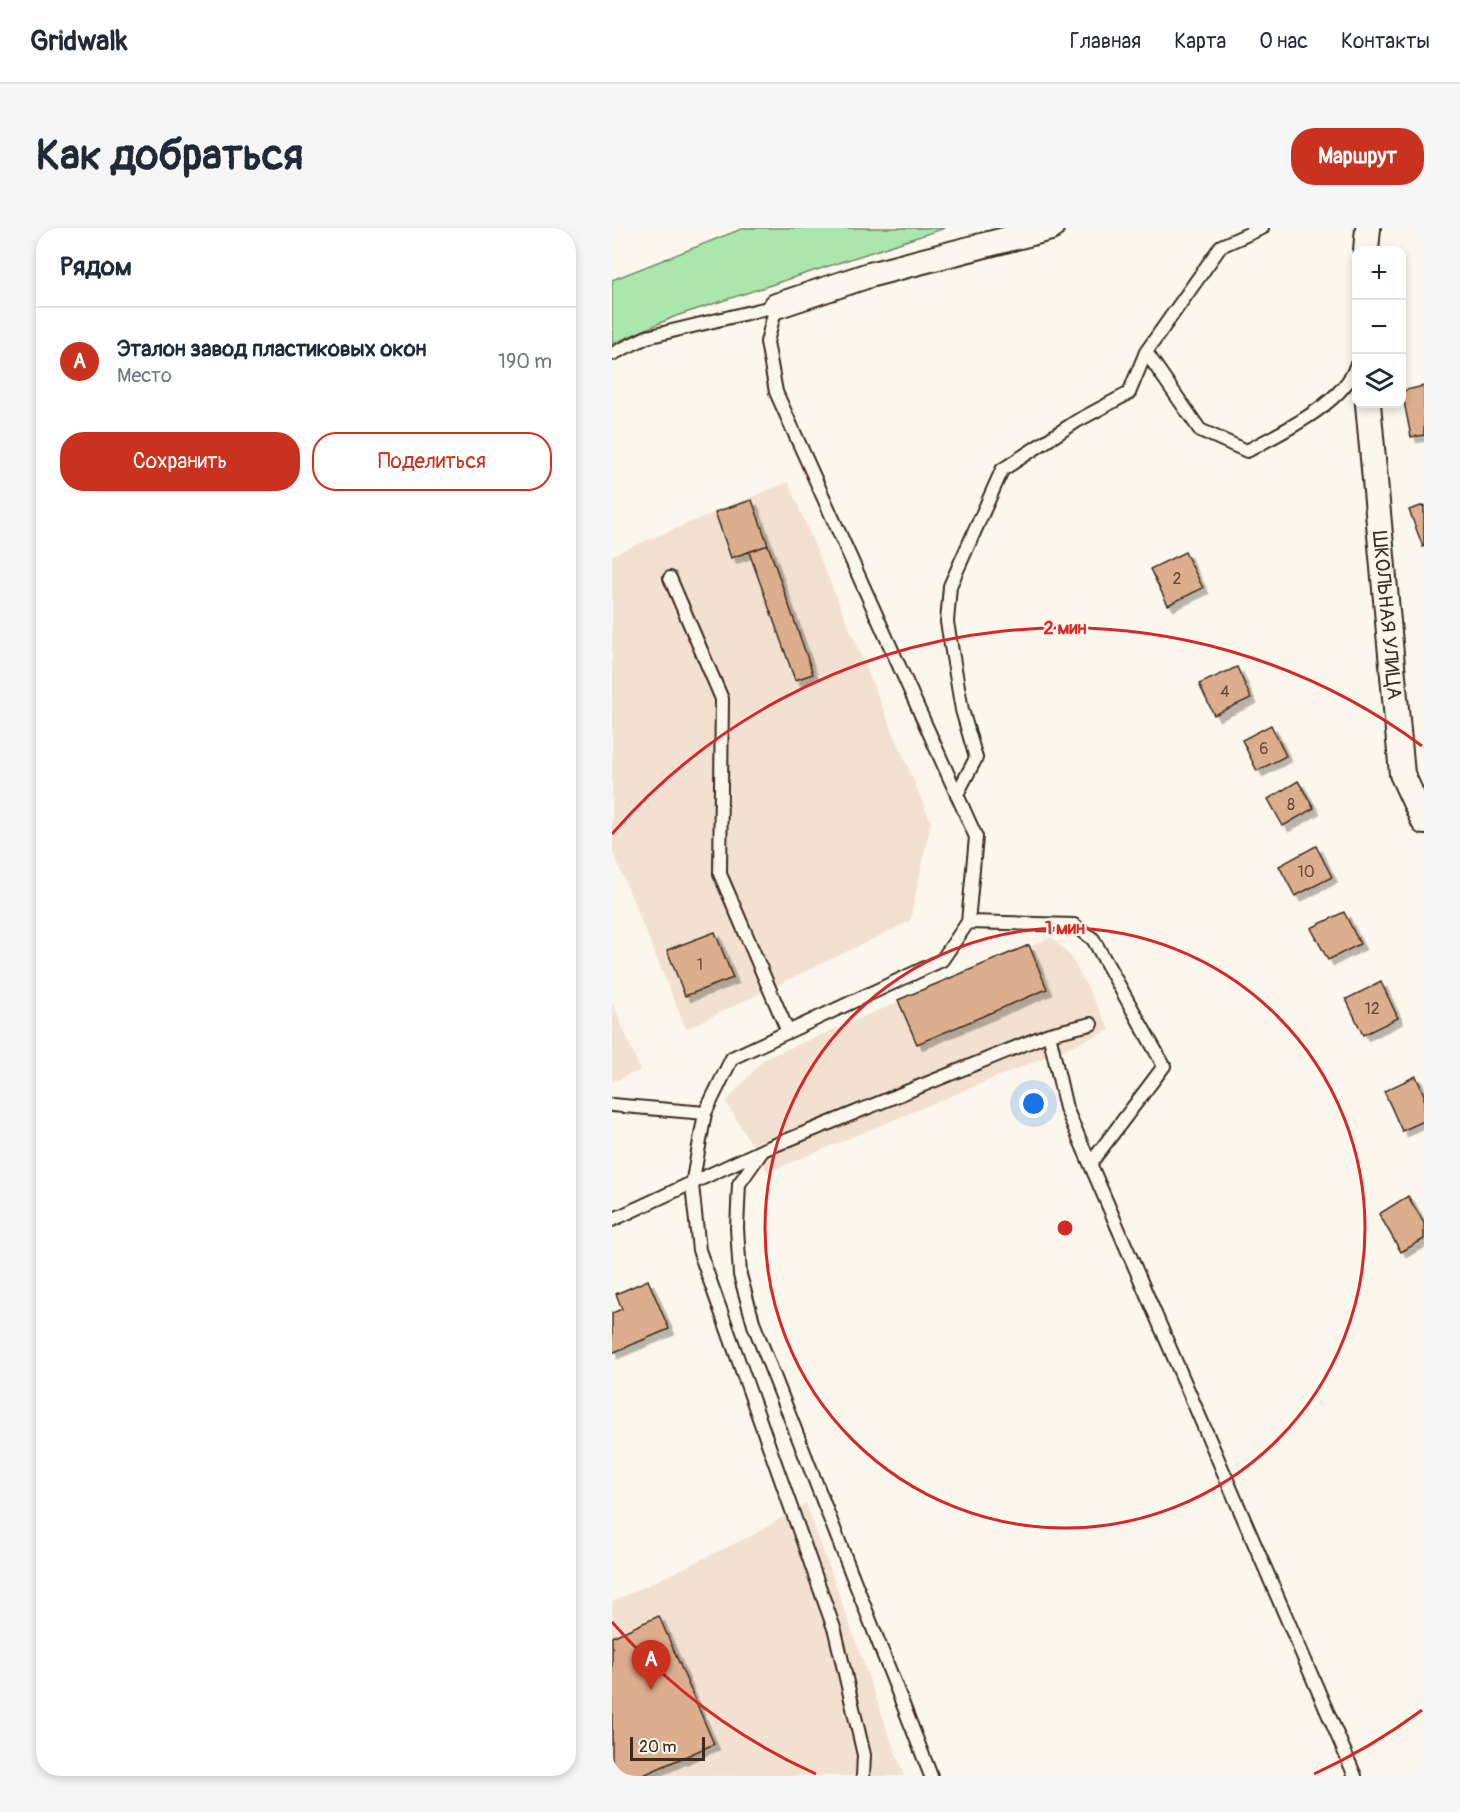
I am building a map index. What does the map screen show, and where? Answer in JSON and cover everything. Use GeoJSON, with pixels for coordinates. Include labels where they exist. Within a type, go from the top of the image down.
{"type":"FeatureCollection","features":[{"type":"Feature","properties":{"kind":"street"},"geometry":{"type":"LineString","coordinates":[[776,306],[869,276],[1051,228]]}},
{"type":"Feature","properties":{"kind":"street","name":"ШКОЛЬНАЯ УЛИЦА"},"geometry":{"type":"LineString","coordinates":[[1368,408],[1402,774],[1424,822]]}},
{"type":"Feature","properties":{"kind":"lane"},"geometry":{"type":"LineString","coordinates":[[957,794],[976,758],[962,710],[947,622],[950,586],[1002,470],[1077,421],[1129,393],[1146,352],[1221,246],[1262,228]]}},
{"type":"Feature","properties":{"kind":"lane"},"geometry":{"type":"LineString","coordinates":[[612,354],[647,338],[776,306],[767,342],[776,392],[976,837],[968,922],[942,960],[732,1058],[705,1113],[692,1185],[699,1250],[835,1631],[864,1755],[863,1776]]}},
{"type":"Feature","properties":{"kind":"lane"},"geometry":{"type":"LineString","coordinates":[[1146,352],[1200,430],[1247,452],[1303,420],[1352,380]]}},
{"type":"Feature","properties":{"kind":"lane"},"geometry":{"type":"LineString","coordinates":[[670,578],[722,699],[720,874],[788,1032]]}},
{"type":"Feature","properties":{"kind":"lane"},"geometry":{"type":"LineString","coordinates":[[968,922],[1074,925],[1093,939],[1156,1048],[1164,1066],[1090,1164]]}},
{"type":"Feature","properties":{"kind":"lane"},"geometry":{"type":"LineString","coordinates":[[612,1220],[692,1185],[763,1150],[1049,1034],[1091,1024]]}},
{"type":"Feature","properties":{"kind":"lane"},"geometry":{"type":"LineString","coordinates":[[1049,1034],[1066,1108],[1355,1776]]}},
{"type":"Feature","properties":{"kind":"lane"},"geometry":{"type":"LineString","coordinates":[[612,1105],[705,1113]]}},
{"type":"Feature","properties":{"kind":"lane"},"geometry":{"type":"LineString","coordinates":[[763,1150],[739,1184],[737,1228],[740,1275],[754,1325],[931,1776]]}},
{"type":"Feature","properties":{"kind":"shaded area"},"geometry":{"type":"Polygon","coordinates":[[[788,482],[931,822],[910,921],[686,1029],[612,850],[612,555],[788,482]]]}},
{"type":"Feature","properties":{"kind":"shaded area"},"geometry":{"type":"Polygon","coordinates":[[[1052,937],[1071,957],[1110,1030],[768,1172],[726,1102],[764,1059],[1052,937]]]}},
{"type":"Feature","properties":{"kind":"shaded area"},"geometry":{"type":"Polygon","coordinates":[[[612,1001],[640,1070],[612,1082],[612,1001]]]}},
{"type":"Feature","properties":{"kind":"shaded area"},"geometry":{"type":"Polygon","coordinates":[[[806,1503],[904,1776],[612,1776],[612,1602],[755,1534],[806,1503]]]}},
{"type":"Feature","properties":{"kind":"green space"},"geometry":{"type":"Polygon","coordinates":[[[744,228],[945,228],[676,316],[612,344],[612,280],[744,228]]]}},
{"type":"Feature","properties":{"kind":"building"},"geometry":{"type":"Polygon","coordinates":[[[1424,386],[1424,435],[1411,437],[1405,408],[1406,390],[1424,386]]]}},
{"type":"Feature","properties":{"kind":"building"},"geometry":{"type":"Polygon","coordinates":[[[752,500],[768,545],[731,558],[715,512],[752,500]]]}},
{"type":"Feature","properties":{"kind":"building"},"geometry":{"type":"Polygon","coordinates":[[[1424,505],[1424,546],[1423,547],[1409,510],[1424,505]]]}},
{"type":"Feature","properties":{"kind":"building"},"geometry":{"type":"Polygon","coordinates":[[[768,545],[813,674],[795,680],[749,552],[768,545]]]}},
{"type":"Feature","properties":{"kind":"building"},"geometry":{"type":"Polygon","coordinates":[[[1185,552],[1203,588],[1168,605],[1150,569],[1185,552]]]}},
{"type":"Feature","properties":{"kind":"building"},"geometry":{"type":"Polygon","coordinates":[[[1237,667],[1251,698],[1214,715],[1199,684],[1237,667]]]}},
{"type":"Feature","properties":{"kind":"building"},"geometry":{"type":"Polygon","coordinates":[[[1271,725],[1286,756],[1257,771],[1242,740],[1271,725]]]}},
{"type":"Feature","properties":{"kind":"building"},"geometry":{"type":"Polygon","coordinates":[[[1298,781],[1314,808],[1283,826],[1268,799],[1298,781]]]}},
{"type":"Feature","properties":{"kind":"building"},"geometry":{"type":"Polygon","coordinates":[[[1316,846],[1332,877],[1295,896],[1279,866],[1316,846]]]}},
{"type":"Feature","properties":{"kind":"building"},"geometry":{"type":"Polygon","coordinates":[[[1344,912],[1360,944],[1328,960],[1311,928],[1344,912]]]}},
{"type":"Feature","properties":{"kind":"building"},"geometry":{"type":"Polygon","coordinates":[[[715,932],[733,978],[685,996],[667,950],[715,932]]]}},
{"type":"Feature","properties":{"kind":"building"},"geometry":{"type":"Polygon","coordinates":[[[1029,945],[1047,989],[917,1044],[898,1000],[1029,945]]]}},
{"type":"Feature","properties":{"kind":"building"},"geometry":{"type":"Polygon","coordinates":[[[1381,982],[1398,1018],[1363,1035],[1346,999],[1381,982]]]}},
{"type":"Feature","properties":{"kind":"building"},"geometry":{"type":"Polygon","coordinates":[[[1416,1076],[1424,1095],[1424,1121],[1402,1131],[1384,1091],[1416,1076]]]}},
{"type":"Feature","properties":{"kind":"building"},"geometry":{"type":"Polygon","coordinates":[[[1408,1196],[1424,1223],[1424,1239],[1401,1252],[1379,1214],[1408,1196]]]}},
{"type":"Feature","properties":{"kind":"building"},"geometry":{"type":"Polygon","coordinates":[[[648,1280],[669,1329],[612,1353],[612,1313],[622,1309],[616,1294],[648,1280]]]}},
{"type":"Feature","properties":{"kind":"building"},"geometry":{"type":"Polygon","coordinates":[[[659,1616],[714,1744],[641,1776],[612,1776],[612,1637],[659,1616]]]}},
{"type":"Feature","properties":{"kind":"place","name":"Эталон завод пластиковых окон"},"geometry":{"type":"Point","coordinates":[651,1690]}}]}
